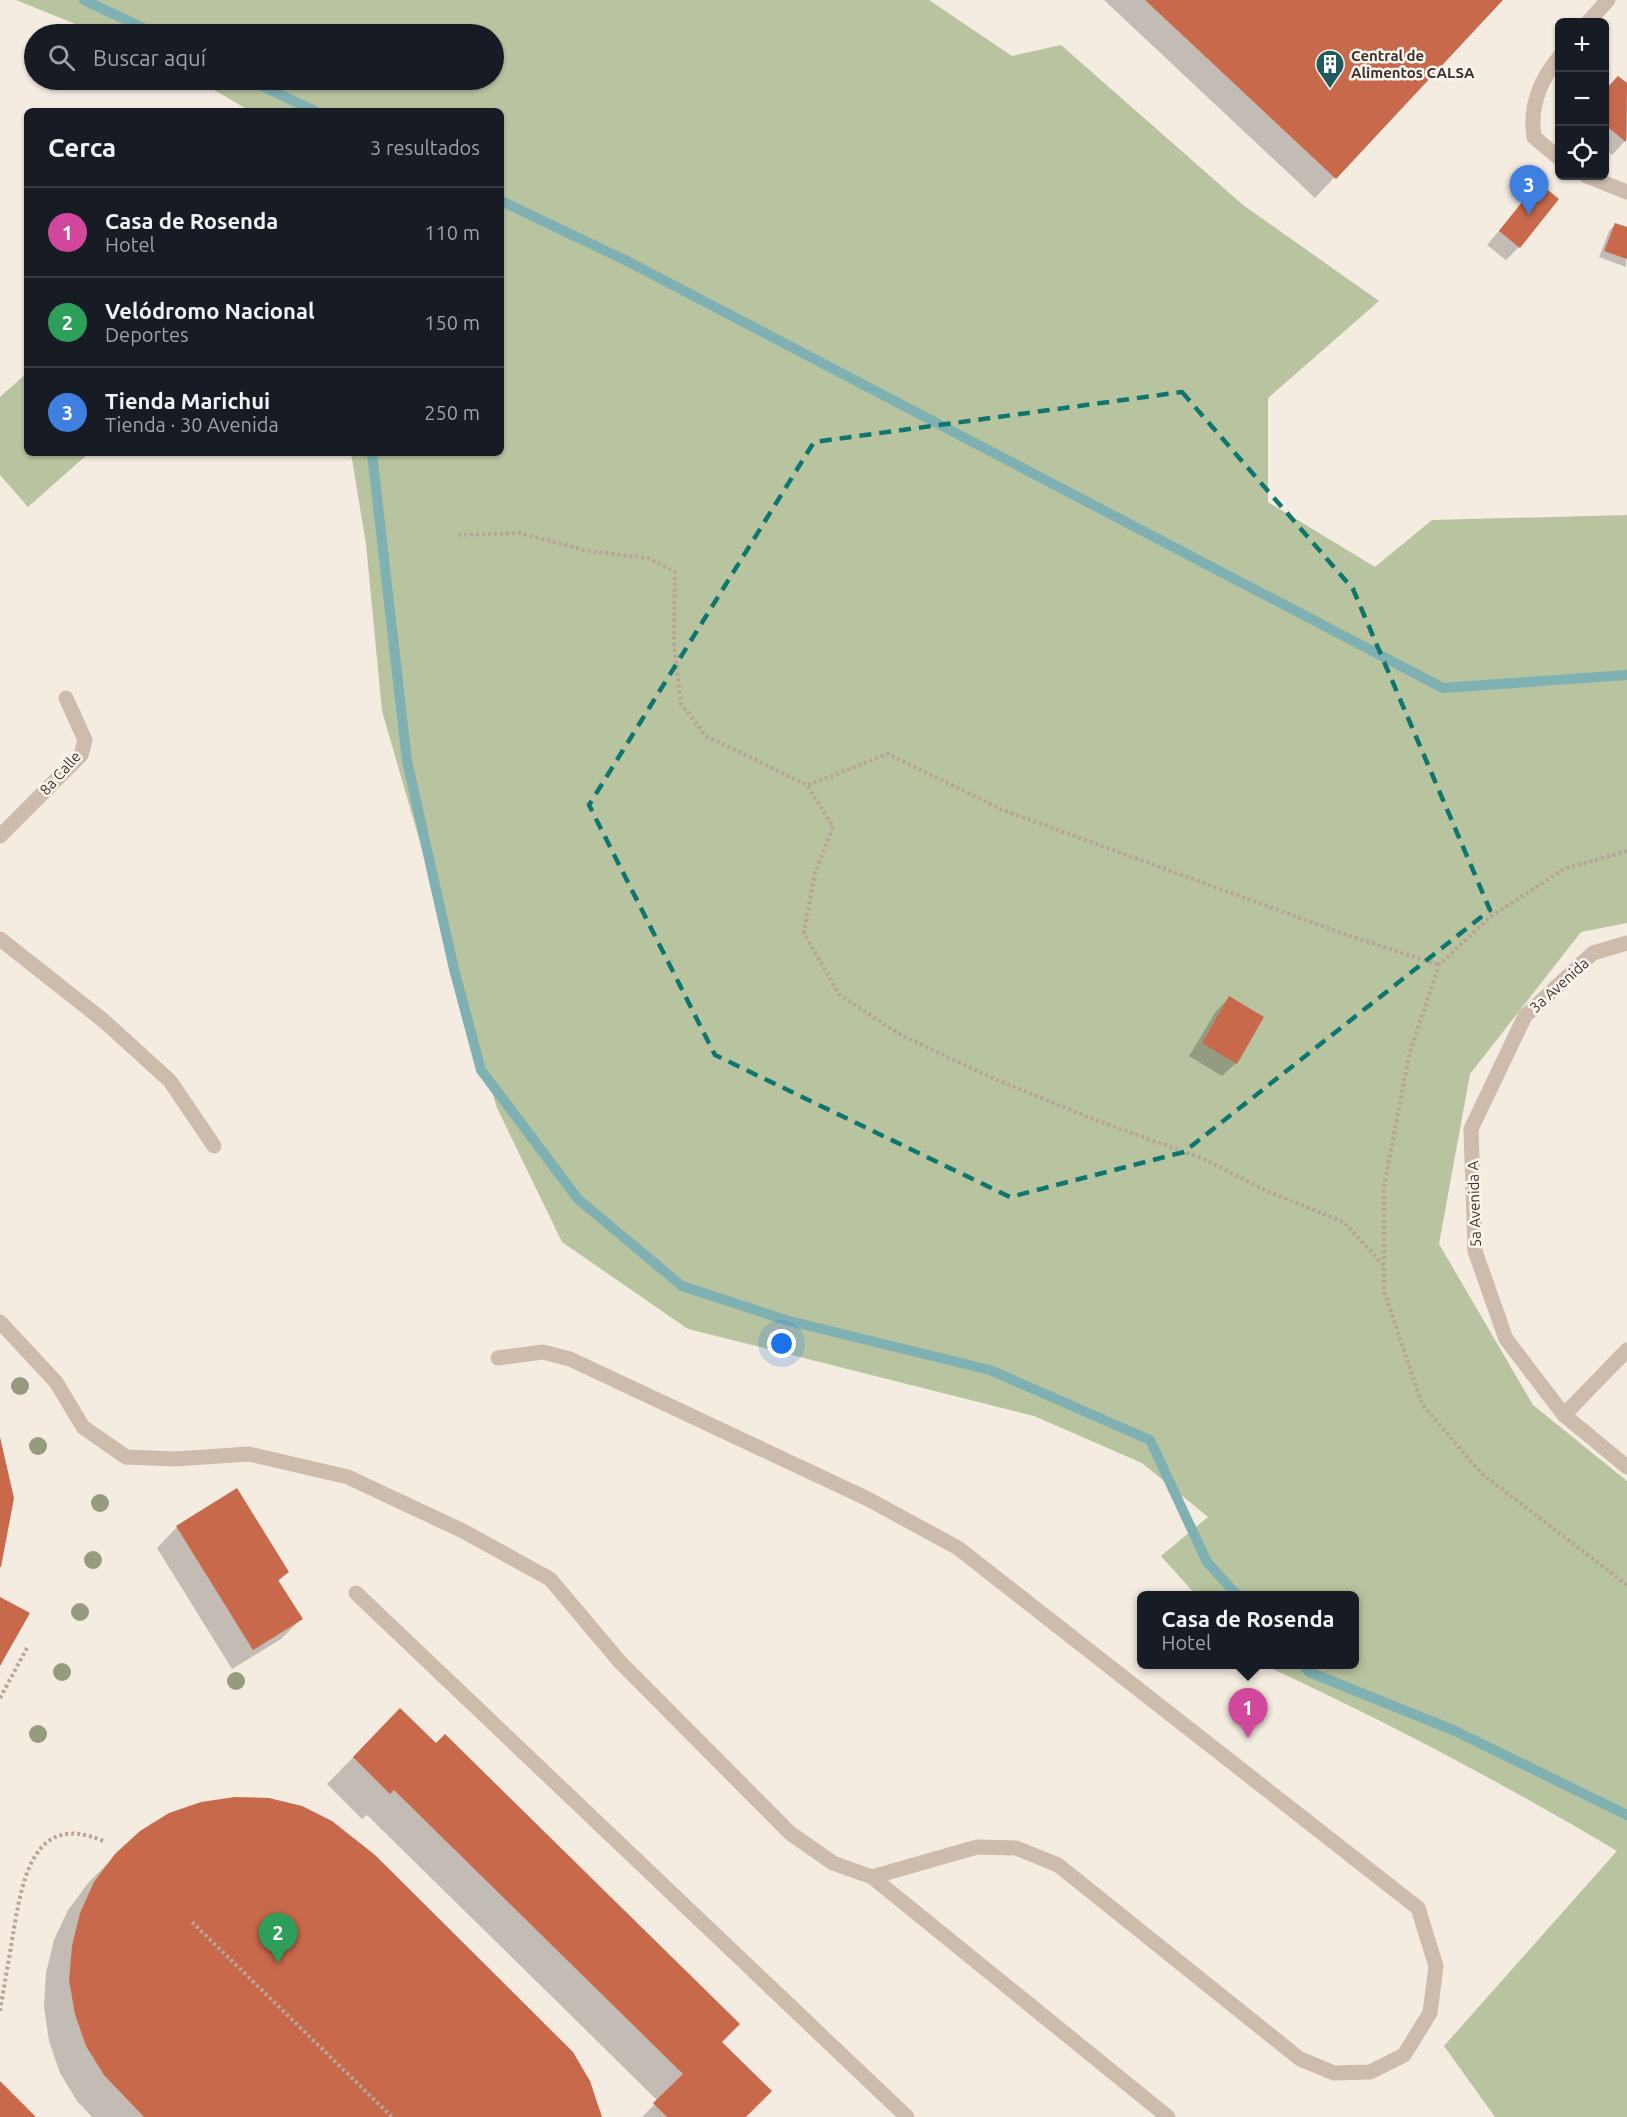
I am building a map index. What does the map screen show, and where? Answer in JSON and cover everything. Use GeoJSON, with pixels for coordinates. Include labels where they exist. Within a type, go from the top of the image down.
{"type":"FeatureCollection","features":[{"type":"Feature","properties":{"kind":"street"},"geometry":{"type":"LineString","coordinates":[[1592,18],[1608,0]]}},
{"type":"Feature","properties":{"kind":"street"},"geometry":{"type":"LineString","coordinates":[[1555,62],[1547,71],[1538,90],[1531,118],[1534,137],[1555,155]]}},
{"type":"Feature","properties":{"kind":"street"},"geometry":{"type":"LineString","coordinates":[[1597,180],[1627,192]]}},
{"type":"Feature","properties":{"kind":"street","name":"8a Calle"},"geometry":{"type":"LineString","coordinates":[[0,836],[81,755],[85,740],[66,698]]}},
{"type":"Feature","properties":{"kind":"street"},"geometry":{"type":"LineString","coordinates":[[0,939],[104,1021],[170,1081],[214,1146]]}},
{"type":"Feature","properties":{"kind":"street","name":"3a Avenida"},"geometry":{"type":"LineString","coordinates":[[1525,1016],[1593,954],[1627,943]]}},
{"type":"Feature","properties":{"kind":"street","name":"5a Avenida A"},"geometry":{"type":"LineString","coordinates":[[1525,1016],[1472,1128],[1474,1251],[1506,1339],[1564,1415],[1627,1467]]}},
{"type":"Feature","properties":{"kind":"street"},"geometry":{"type":"LineString","coordinates":[[0,1322],[56,1382],[83,1427],[126,1457],[175,1459],[249,1454],[348,1477],[463,1531],[550,1579],[620,1662],[790,1833],[832,1863],[872,1876],[1168,2117]]}},
{"type":"Feature","properties":{"kind":"street"},"geometry":{"type":"LineString","coordinates":[[1564,1415],[1627,1350]]}},
{"type":"Feature","properties":{"kind":"street"},"geometry":{"type":"LineString","coordinates":[[498,1358],[543,1352],[570,1359],[868,1499],[958,1548],[1418,1908],[1436,1966],[1430,2013],[1404,2055],[1370,2072],[1334,2073],[1300,2059],[1058,1865],[1016,1848],[977,1847],[872,1876]]}},
{"type":"Feature","properties":{"kind":"street"},"geometry":{"type":"LineString","coordinates":[[356,1593],[907,2117]]}},
{"type":"Feature","properties":{"kind":"path"},"geometry":{"type":"LineString","coordinates":[[458,536],[520,533],[588,551],[648,558],[675,572],[674,644],[681,704],[706,736],[807,785],[832,827],[815,873],[804,933],[838,994],[899,1034],[997,1080],[1088,1117],[1206,1160],[1269,1191],[1344,1222],[1384,1266]]}},
{"type":"Feature","properties":{"kind":"path"},"geometry":{"type":"LineString","coordinates":[[807,785],[888,754],[1003,810],[1344,934],[1439,965]]}},
{"type":"Feature","properties":{"kind":"path"},"geometry":{"type":"LineString","coordinates":[[0,1698],[27,1648]]}},
{"type":"Feature","properties":{"kind":"path"},"geometry":{"type":"LineString","coordinates":[[0,2011],[21,1886],[33,1857],[56,1835],[83,1832],[103,1841]]}},
{"type":"Feature","properties":{"kind":"path"},"geometry":{"type":"LineString","coordinates":[[192,1922],[392,2117]]}},
{"type":"Feature","properties":{"kind":"highlighted area"},"geometry":{"type":"Polygon","coordinates":[[[1182,392],[1353,589],[1490,910],[1184,1152],[1010,1197],[715,1055],[589,805],[814,442],[1182,392]]]}},
{"type":"Feature","properties":{"kind":"green space"},"geometry":{"type":"Polygon","coordinates":[[[16,0],[929,0],[1012,56],[1061,45],[1243,205],[1379,301],[1268,398],[1268,502],[1375,567],[1432,520],[1627,515],[1627,923],[1581,932],[1470,1074],[1439,1244],[1533,1405],[1627,1481],[1627,2117],[1495,2117],[1444,2046],[1617,1851],[1443,1754],[1272,1669],[1359,1669],[1359,1591],[1192,1591],[1161,1556],[1208,1517],[1142,1463],[1034,1416],[688,1329],[562,1242],[497,1108],[382,711],[366,544],[351,456],[504,456],[504,108],[245,108],[214,90],[504,90],[504,24],[75,24],[16,0]]]}},
{"type":"Feature","properties":{"kind":"green space"},"geometry":{"type":"Polygon","coordinates":[[[24,376],[24,456],[86,456],[28,507],[0,475],[0,397],[24,376]]]}},
{"type":"Feature","properties":{"kind":"building","name":"Central de Alimentos CALSA"},"geometry":{"type":"Polygon","coordinates":[[[1145,0],[1503,0],[1336,179],[1145,0]]]}},
{"type":"Feature","properties":{"kind":"building"},"geometry":{"type":"Polygon","coordinates":[[[1618,76],[1627,83],[1626,142],[1609,128],[1609,86],[1618,76]]]}},
{"type":"Feature","properties":{"kind":"building"},"geometry":{"type":"Polygon","coordinates":[[[1538,182],[1559,199],[1520,248],[1499,231],[1538,182]]]}},
{"type":"Feature","properties":{"kind":"building"},"geometry":{"type":"Polygon","coordinates":[[[1615,223],[1627,227],[1627,259],[1604,251],[1615,223]]]}},
{"type":"Feature","properties":{"kind":"building"},"geometry":{"type":"Polygon","coordinates":[[[1229,996],[1264,1017],[1237,1064],[1202,1043],[1229,996]]]}},
{"type":"Feature","properties":{"kind":"building"},"geometry":{"type":"Polygon","coordinates":[[[0,1437],[14,1498],[1,1567],[0,1567],[0,1437]]]}},
{"type":"Feature","properties":{"kind":"building"},"geometry":{"type":"Polygon","coordinates":[[[237,1488],[289,1572],[278,1580],[303,1619],[253,1650],[176,1526],[237,1488]]]}},
{"type":"Feature","properties":{"kind":"building"},"geometry":{"type":"Polygon","coordinates":[[[0,1597],[30,1613],[0,1666],[0,1597]]]}},
{"type":"Feature","properties":{"kind":"building"},"geometry":{"type":"Polygon","coordinates":[[[400,1708],[436,1743],[445,1734],[740,2024],[722,2042],[772,2091],[746,2117],[667,2117],[653,2103],[683,2074],[394,1790],[390,1794],[353,1757],[400,1708]]]}},
{"type":"Feature","properties":{"kind":"building"},"geometry":{"type":"Polygon","coordinates":[[[235,1797],[269,1798],[302,1806],[332,1821],[375,1855],[573,2052],[590,2081],[602,2117],[144,2117],[104,2075],[86,2046],[75,2014],[69,1980],[72,1946],[80,1913],[94,1882],[115,1854],[140,1831],[169,1813],[201,1802],[235,1797]]]}},
{"type":"Feature","properties":{"kind":"building"},"geometry":{"type":"Polygon","coordinates":[[[0,2081],[36,2117],[0,2117],[0,2081]]]}},
{"type":"Feature","properties":{"kind":"waterway"},"geometry":{"type":"LineString","coordinates":[[84,0],[135,24]]}},
{"type":"Feature","properties":{"kind":"waterway"},"geometry":{"type":"LineString","coordinates":[[270,90],[309,108]]}},
{"type":"Feature","properties":{"kind":"waterway"},"geometry":{"type":"LineString","coordinates":[[504,202],[627,261],[1443,688],[1627,675]]}},
{"type":"Feature","properties":{"kind":"waterway"},"geometry":{"type":"LineString","coordinates":[[372,456],[407,761],[454,969],[481,1070],[578,1199],[682,1286],[789,1321],[990,1370],[1150,1440],[1207,1562],[1233,1591]]}},
{"type":"Feature","properties":{"kind":"waterway"},"geometry":{"type":"LineString","coordinates":[[1306,1669],[1453,1730],[1627,1815]]}},
{"type":"Feature","properties":{"kind":"place","name":"Central de Alimentos CALSA"},"geometry":{"type":"Point","coordinates":[1330,90]}},
{"type":"Feature","properties":{"kind":"place","name":"Tienda Marichui"},"geometry":{"type":"Point","coordinates":[1529,215]}},
{"type":"Feature","properties":{"kind":"place","name":"Casa de Rosenda"},"geometry":{"type":"Point","coordinates":[1248,1738]}},
{"type":"Feature","properties":{"kind":"place","name":"Velódromo Nacional"},"geometry":{"type":"Point","coordinates":[278,1963]}}]}
